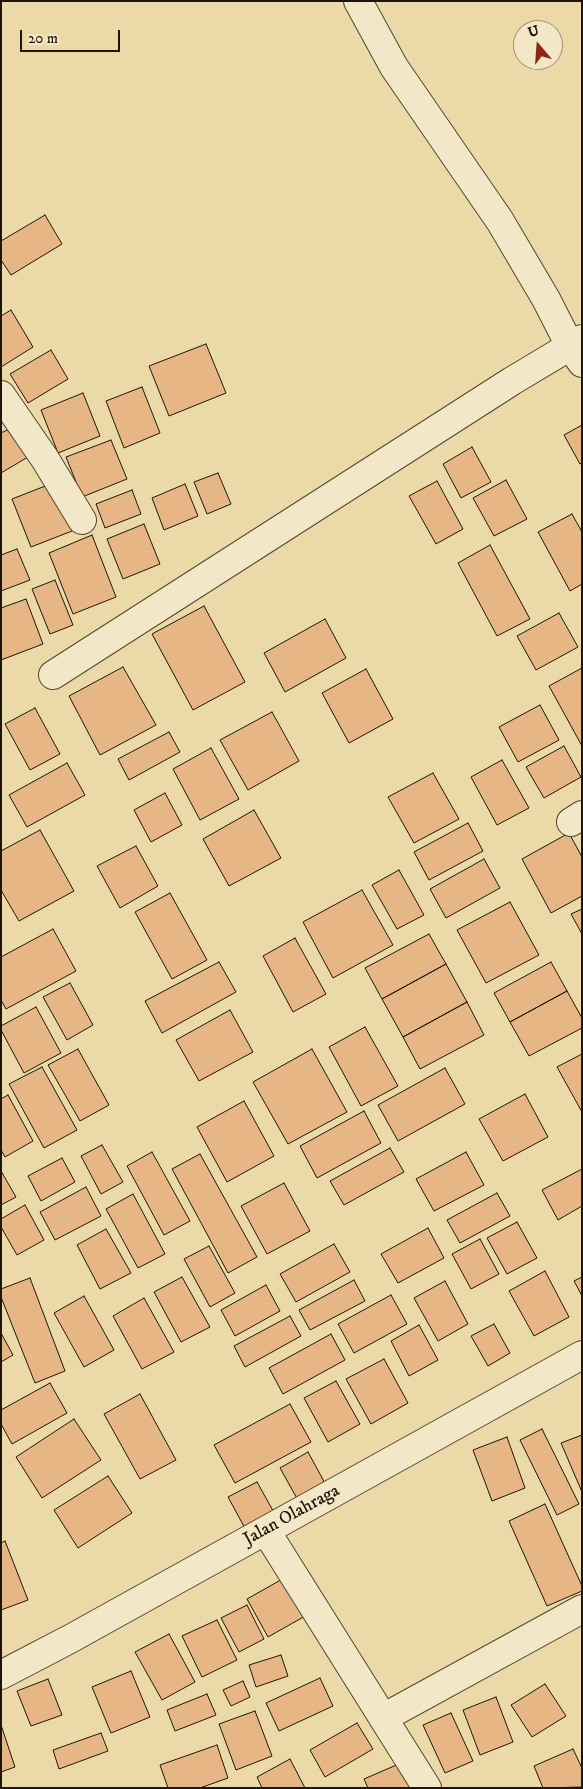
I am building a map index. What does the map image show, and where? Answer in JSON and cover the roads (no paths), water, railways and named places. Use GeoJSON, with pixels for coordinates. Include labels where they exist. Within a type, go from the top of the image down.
{"type":"FeatureCollection","features":[{"type":"Feature","properties":{"kind":"street"},"geometry":{"type":"LineString","coordinates":[[53,675],[512,380],[578,349],[500,221],[394,67],[358,1]]}},
{"type":"Feature","properties":{"kind":"street"},"geometry":{"type":"LineString","coordinates":[[1,395],[45,459],[82,520]]}},
{"type":"Feature","properties":{"kind":"street","name":"Jalan Olahraga"},"geometry":{"type":"LineString","coordinates":[[1,1675],[70,1639],[582,1355]]}},
{"type":"Feature","properties":{"kind":"street"},"geometry":{"type":"LineString","coordinates":[[266,1530],[427,1788]]}},
{"type":"Feature","properties":{"kind":"street"},"geometry":{"type":"LineString","coordinates":[[383,1718],[582,1609]]}}]}
